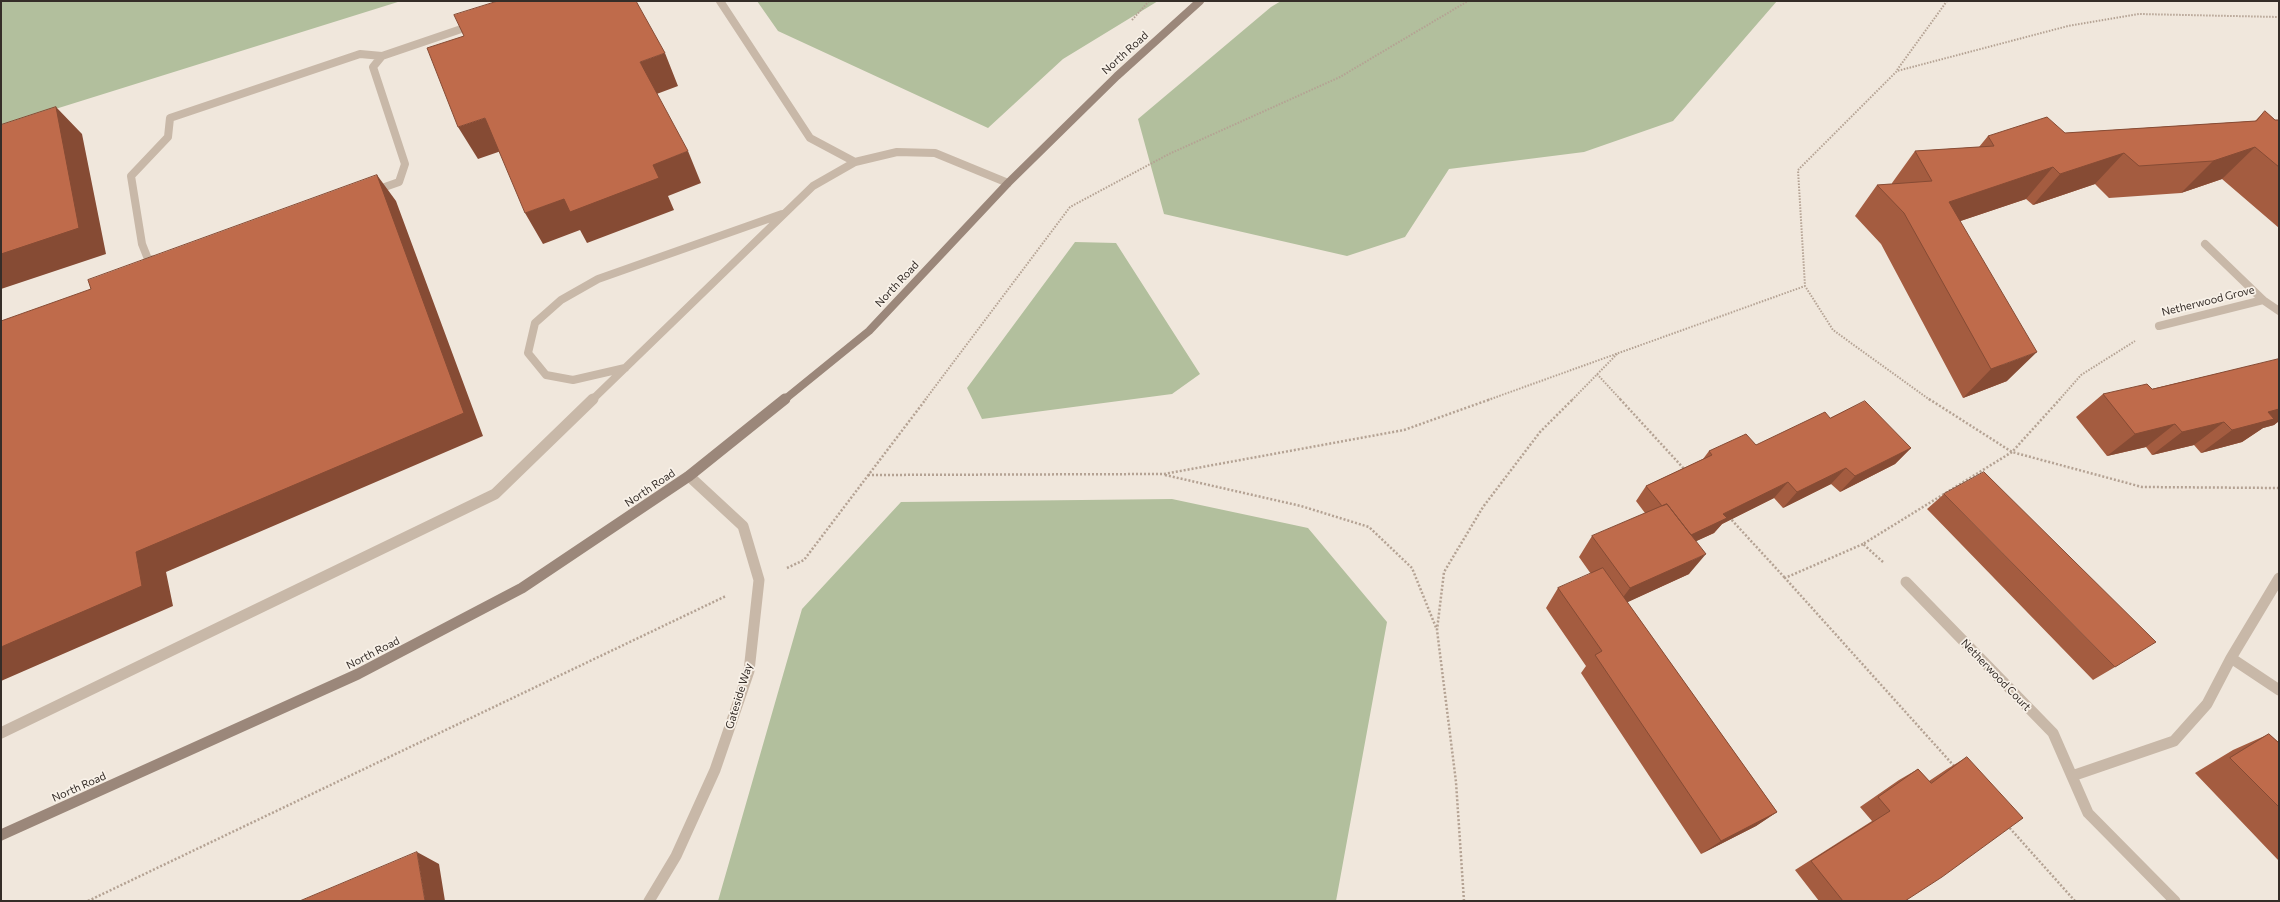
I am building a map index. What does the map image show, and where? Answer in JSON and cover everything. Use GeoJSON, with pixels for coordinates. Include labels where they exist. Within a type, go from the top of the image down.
{"type":"FeatureCollection","features":[{"type":"Feature","properties":{"kind":"main road","name":"North Road"},"geometry":{"type":"LineString","coordinates":[[1,835],[358,674],[522,588],[689,476],[869,331],[1008,183],[1117,76],[1200,1]]}},
{"type":"Feature","properties":{"kind":"street"},"geometry":{"type":"LineString","coordinates":[[720,1],[810,138],[855,162]]}},
{"type":"Feature","properties":{"kind":"street"},"geometry":{"type":"LineString","coordinates":[[382,56],[373,67],[405,164],[399,182],[174,262],[148,260],[142,244],[131,176],[168,137],[170,118],[360,54],[382,56],[478,23]]}},
{"type":"Feature","properties":{"kind":"street"},"geometry":{"type":"LineString","coordinates":[[1,733],[495,494],[813,186],[855,162],[897,152],[935,153],[1008,183]]}},
{"type":"Feature","properties":{"kind":"street"},"geometry":{"type":"LineString","coordinates":[[625,368],[573,380],[546,375],[528,353],[535,323],[561,300],[598,279],[786,212]]}},
{"type":"Feature","properties":{"kind":"street","name":"Netherwood Grove"},"geometry":{"type":"LineString","coordinates":[[2205,244],[2263,300],[2279,311]]}},
{"type":"Feature","properties":{"kind":"street","name":"Netherwood Grove"},"geometry":{"type":"LineString","coordinates":[[2159,326],[2263,300]]}},
{"type":"Feature","properties":{"kind":"street","name":"Gateside Way"},"geometry":{"type":"LineString","coordinates":[[649,901],[676,856],[714,770],[746,678],[759,580],[743,526],[689,476]]}},
{"type":"Feature","properties":{"kind":"street"},"geometry":{"type":"LineString","coordinates":[[2072,776],[2174,741],[2207,704],[2231,658],[2279,578]]}},
{"type":"Feature","properties":{"kind":"street","name":"Netherwood Court"},"geometry":{"type":"LineString","coordinates":[[1906,582],[2053,733],[2088,814],[2175,901]]}},
{"type":"Feature","properties":{"kind":"street"},"geometry":{"type":"LineString","coordinates":[[2231,658],[2279,690]]}},
{"type":"Feature","properties":{"kind":"path"},"geometry":{"type":"LineString","coordinates":[[88,901],[759,580],[804,560],[1070,207],[1169,154],[1340,77],[1468,1]]}},
{"type":"Feature","properties":{"kind":"path"},"geometry":{"type":"LineString","coordinates":[[1947,1],[1897,71],[1798,170],[1805,286],[1833,330],[1907,385],[2012,452],[2142,487],[2279,488]]}},
{"type":"Feature","properties":{"kind":"path"},"geometry":{"type":"LineString","coordinates":[[1897,71],[2068,26],[2139,14],[2279,17]]}},
{"type":"Feature","properties":{"kind":"path"},"geometry":{"type":"LineString","coordinates":[[868,475],[1164,474],[1404,430],[1805,286]]}},
{"type":"Feature","properties":{"kind":"path"},"geometry":{"type":"LineString","coordinates":[[1785,578],[1863,544],[2012,452],[2081,374],[2159,326]]}},
{"type":"Feature","properties":{"kind":"path"},"geometry":{"type":"LineString","coordinates":[[1464,901],[1456,782],[1437,630],[1444,572],[1483,507],[1540,432],[1619,352]]}},
{"type":"Feature","properties":{"kind":"path"},"geometry":{"type":"LineString","coordinates":[[1597,374],[1688,473]]}},
{"type":"Feature","properties":{"kind":"path"},"geometry":{"type":"LineString","coordinates":[[1164,474],[1301,506],[1369,527],[1412,568],[1437,630]]}},
{"type":"Feature","properties":{"kind":"path"},"geometry":{"type":"LineString","coordinates":[[1726,514],[1959,772]]}},
{"type":"Feature","properties":{"kind":"path"},"geometry":{"type":"LineString","coordinates":[[1863,544],[1906,582]]}},
{"type":"Feature","properties":{"kind":"path"},"geometry":{"type":"LineString","coordinates":[[2002,819],[2075,901]]}},
{"type":"Feature","properties":{"kind":"green space"},"geometry":{"type":"Polygon","coordinates":[[[1,1],[401,1],[1,126],[1,1]]]}},
{"type":"Feature","properties":{"kind":"green space"},"geometry":{"type":"Polygon","coordinates":[[[757,1],[1158,1],[1063,59],[988,128],[778,31],[757,1]]]}},
{"type":"Feature","properties":{"kind":"green space"},"geometry":{"type":"Polygon","coordinates":[[[1281,1],[1777,1],[1673,121],[1584,152],[1449,169],[1405,237],[1347,256],[1164,214],[1138,119],[1271,7],[1281,1]]]}},
{"type":"Feature","properties":{"kind":"green space"},"geometry":{"type":"Polygon","coordinates":[[[1075,242],[1116,243],[1200,374],[1172,394],[982,419],[967,388],[1075,242]]]}},
{"type":"Feature","properties":{"kind":"green space"},"geometry":{"type":"Polygon","coordinates":[[[1172,499],[1308,528],[1387,622],[1336,901],[718,901],[802,609],[901,502],[1172,499]]]}},
{"type":"Feature","properties":{"kind":"building"},"geometry":{"type":"Polygon","coordinates":[[[498,1],[636,1],[665,53],[640,62],[688,151],[653,165],[659,178],[570,212],[564,199],[525,213],[485,118],[458,127],[427,48],[464,36],[454,15],[498,1]]]}},
{"type":"Feature","properties":{"kind":"building"},"geometry":{"type":"Polygon","coordinates":[[[56,107],[79,228],[1,254],[1,125],[56,107]]]}},
{"type":"Feature","properties":{"kind":"building"},"geometry":{"type":"Polygon","coordinates":[[[2265,111],[2275,120],[2279,120],[2279,167],[2255,147],[2213,161],[2139,166],[2124,153],[2060,174],[2053,167],[1949,202],[2037,352],[1991,369],[1904,213],[1877,185],[1932,181],[1915,151],[1994,146],[1988,136],[2047,117],[2065,133],[2256,121],[2265,111]]]}},
{"type":"Feature","properties":{"kind":"building"},"geometry":{"type":"Polygon","coordinates":[[[377,175],[464,413],[136,552],[142,586],[1,647],[1,321],[91,289],[88,280],[377,175]]]}},
{"type":"Feature","properties":{"kind":"building"},"geometry":{"type":"Polygon","coordinates":[[[2279,359],[2279,409],[2268,412],[2274,419],[2232,430],[2224,422],[2182,432],[2175,424],[2135,434],[2103,394],[2147,384],[2152,389],[2279,359]]]}},
{"type":"Feature","properties":{"kind":"building"},"geometry":{"type":"Polygon","coordinates":[[[1865,401],[1911,448],[1855,476],[1846,468],[1797,492],[1788,482],[1723,514],[1727,518],[1691,535],[1667,504],[1662,506],[1646,486],[1712,455],[1709,451],[1746,434],[1756,445],[1825,412],[1830,418],[1865,401]]]}},
{"type":"Feature","properties":{"kind":"building"},"geometry":{"type":"Polygon","coordinates":[[[1984,472],[2156,642],[2115,667],[1944,494],[1984,472]]]}},
{"type":"Feature","properties":{"kind":"building"},"geometry":{"type":"Polygon","coordinates":[[[1667,504],[1706,554],[1630,588],[1592,536],[1667,504]]]}},
{"type":"Feature","properties":{"kind":"building"},"geometry":{"type":"Polygon","coordinates":[[[1603,568],[1777,812],[1721,841],[1595,655],[1602,651],[1558,588],[1603,568]]]}},
{"type":"Feature","properties":{"kind":"building"},"geometry":{"type":"Polygon","coordinates":[[[2269,734],[2279,743],[2279,807],[2230,758],[2269,734]]]}},
{"type":"Feature","properties":{"kind":"building"},"geometry":{"type":"Polygon","coordinates":[[[1967,757],[2023,818],[1942,877],[1905,901],[1843,901],[1811,861],[1890,811],[1878,797],[1918,769],[1931,783],[1967,757]]]}},
{"type":"Feature","properties":{"kind":"building"},"geometry":{"type":"Polygon","coordinates":[[[417,852],[425,901],[300,901],[417,852]]]}}]}
